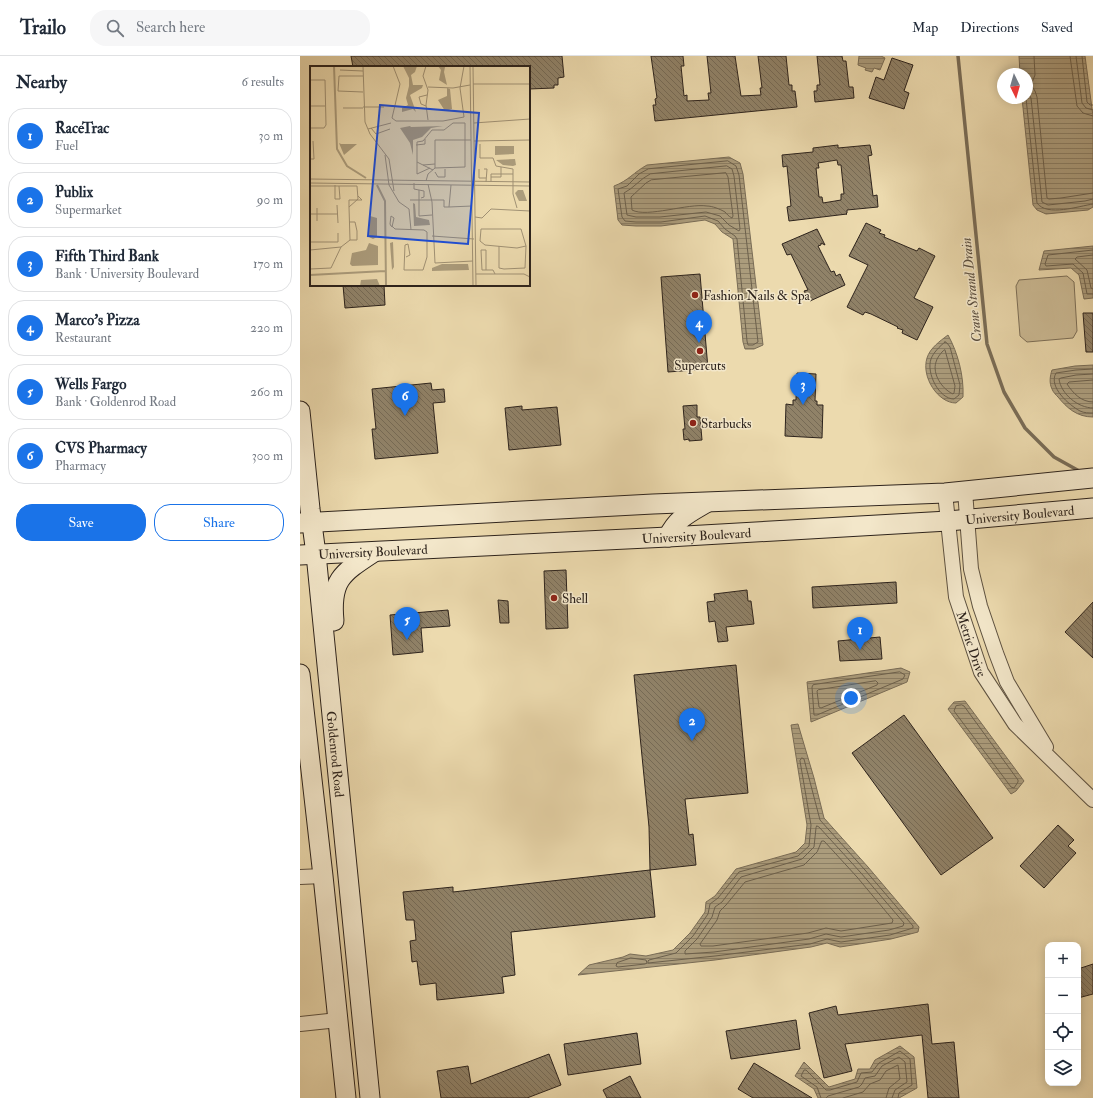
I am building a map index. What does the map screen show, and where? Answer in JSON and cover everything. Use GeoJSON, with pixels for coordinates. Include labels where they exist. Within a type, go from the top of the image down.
{"type":"FeatureCollection","features":[{"type":"Feature","properties":{"kind":"main road","name":"Goldenrod Road"},"geometry":{"type":"LineString","coordinates":[[300,410],[308,555],[338,786],[370,1098]]}},
{"type":"Feature","properties":{"kind":"main road"},"geometry":{"type":"LineString","coordinates":[[306,523],[710,502],[945,493],[1093,478]]}},
{"type":"Feature","properties":{"kind":"main road"},"geometry":{"type":"LineString","coordinates":[[668,537],[673,527],[686,514],[710,502]]}},
{"type":"Feature","properties":{"kind":"main road","name":"University Boulevard"},"geometry":{"type":"LineString","coordinates":[[308,555],[948,521],[1093,508]]}},
{"type":"Feature","properties":{"kind":"main road"},"geometry":{"type":"LineString","coordinates":[[338,786],[341,686],[332,605],[333,594],[340,578],[352,566],[375,551]]}},
{"type":"Feature","properties":{"kind":"main road","name":"Goldenrod Road"},"geometry":{"type":"LineString","coordinates":[[300,674],[346,1098]]}},
{"type":"Feature","properties":{"kind":"main road"},"geometry":{"type":"LineString","coordinates":[[309,751],[320,771],[324,788],[333,859],[348,881]]}},
{"type":"Feature","properties":{"kind":"main road"},"geometry":{"type":"LineString","coordinates":[[323,876],[335,889],[341,901],[352,995],[362,1013]]}},
{"type":"Feature","properties":{"kind":"main road"},"geometry":{"type":"LineString","coordinates":[[338,1020],[345,1024],[352,1032],[357,1048],[362,1098]]}},
{"type":"Feature","properties":{"kind":"street","name":"Metric Drive"},"geometry":{"type":"LineString","coordinates":[[965,491],[971,569],[980,606],[1007,682],[1059,768]]}},
{"type":"Feature","properties":{"kind":"street","name":"Metric Drive"},"geometry":{"type":"LineString","coordinates":[[945,493],[956,597],[981,672],[1015,724],[1093,800]]}},
{"type":"Feature","properties":{"kind":"street"},"geometry":{"type":"LineString","coordinates":[[981,672],[1000,663]]}},
{"type":"Feature","properties":{"kind":"street"},"geometry":{"type":"LineString","coordinates":[[300,877],[323,876]]}},
{"type":"Feature","properties":{"kind":"street"},"geometry":{"type":"LineString","coordinates":[[300,1024],[338,1020]]}},
{"type":"Feature","properties":{"kind":"shaded area"},"geometry":{"type":"Polygon","coordinates":[[[1067,276],[1074,282],[1077,331],[1073,338],[1027,342],[1020,336],[1016,286],[1019,280],[1067,276]]]}},
{"type":"Feature","properties":{"kind":"water"},"geometry":{"type":"Polygon","coordinates":[[[859,56],[881,56],[885,58],[880,70],[874,68],[872,72],[865,70],[866,68],[858,65],[859,56]]]}},
{"type":"Feature","properties":{"kind":"water"},"geometry":{"type":"Polygon","coordinates":[[[1019,56],[1085,56],[1093,116],[1093,207],[1088,210],[1046,214],[1037,210],[1033,205],[1023,104],[1033,104],[1033,68],[1020,68],[1019,56]]]}},
{"type":"Feature","properties":{"kind":"water"},"geometry":{"type":"Polygon","coordinates":[[[729,157],[740,163],[743,174],[763,345],[754,349],[745,349],[743,342],[733,239],[722,232],[715,224],[705,220],[661,226],[636,226],[622,225],[618,220],[614,186],[623,182],[647,165],[729,157]]]}},
{"type":"Feature","properties":{"kind":"water"},"geometry":{"type":"Polygon","coordinates":[[[1093,246],[1093,298],[1084,299],[1079,275],[1071,268],[1039,270],[1044,251],[1093,246]]]}},
{"type":"Feature","properties":{"kind":"water"},"geometry":{"type":"Polygon","coordinates":[[[948,335],[955,349],[963,389],[963,397],[956,403],[949,402],[937,394],[932,388],[926,373],[928,354],[948,335]]]}},
{"type":"Feature","properties":{"kind":"water"},"geometry":{"type":"Polygon","coordinates":[[[1093,365],[1093,417],[1087,417],[1077,414],[1061,401],[1053,391],[1050,380],[1052,370],[1093,365]]]}},
{"type":"Feature","properties":{"kind":"water"},"geometry":{"type":"Polygon","coordinates":[[[901,668],[910,672],[907,682],[811,722],[807,682],[901,668]]]}},
{"type":"Feature","properties":{"kind":"water"},"geometry":{"type":"Polygon","coordinates":[[[965,701],[1024,781],[1016,791],[1011,794],[948,709],[954,702],[965,701]]]}},
{"type":"Feature","properties":{"kind":"water"},"geometry":{"type":"Polygon","coordinates":[[[798,724],[824,818],[919,927],[918,932],[891,939],[840,947],[827,943],[811,947],[715,960],[578,975],[589,965],[630,954],[646,956],[673,950],[690,933],[705,912],[706,902],[715,896],[736,869],[796,852],[805,843],[807,825],[791,725],[798,724]]]}},
{"type":"Feature","properties":{"kind":"water"},"geometry":{"type":"Polygon","coordinates":[[[900,1046],[914,1057],[917,1088],[899,1098],[818,1098],[814,1089],[795,1076],[804,1062],[829,1087],[855,1079],[858,1069],[870,1069],[875,1060],[900,1046]]]}},
{"type":"Feature","properties":{"kind":"building"},"geometry":{"type":"Polygon","coordinates":[[[351,56],[562,56],[564,77],[558,78],[558,85],[554,85],[554,88],[530,89],[530,66],[353,66],[351,56]]]}},
{"type":"Feature","properties":{"kind":"building"},"geometry":{"type":"Polygon","coordinates":[[[651,56],[683,56],[684,66],[681,66],[684,96],[687,95],[687,101],[709,100],[708,93],[711,93],[707,56],[735,56],[741,96],[761,95],[760,88],[762,88],[758,56],[786,56],[789,85],[792,85],[792,91],[795,91],[797,107],[655,121],[653,105],[656,105],[655,99],[657,98],[651,56]]]}},
{"type":"Feature","properties":{"kind":"building"},"geometry":{"type":"Polygon","coordinates":[[[817,56],[842,56],[843,61],[846,61],[849,87],[853,87],[854,98],[815,102],[814,91],[817,91],[817,85],[820,85],[817,56]]]}},
{"type":"Feature","properties":{"kind":"building"},"geometry":{"type":"Polygon","coordinates":[[[892,58],[913,65],[904,91],[909,93],[904,109],[869,98],[876,77],[884,80],[892,58]]]}},
{"type":"Feature","properties":{"kind":"building"},"geometry":{"type":"Polygon","coordinates":[[[838,145],[838,148],[870,145],[872,155],[868,156],[873,196],[877,195],[878,207],[847,210],[847,214],[789,221],[787,207],[791,206],[787,166],[783,167],[782,155],[813,152],[813,148],[838,145]],[[837,160],[818,163],[819,168],[816,168],[819,197],[822,197],[823,203],[841,200],[841,194],[844,194],[841,165],[838,165],[837,160]]]}},
{"type":"Feature","properties":{"kind":"building"},"geometry":{"type":"Polygon","coordinates":[[[866,223],[881,230],[879,233],[885,235],[884,237],[917,251],[919,248],[935,256],[914,298],[933,307],[917,340],[902,333],[903,330],[897,328],[898,327],[871,314],[865,312],[863,315],[847,307],[868,265],[849,256],[866,223]]]}},
{"type":"Feature","properties":{"kind":"building"},"geometry":{"type":"Polygon","coordinates":[[[817,229],[825,245],[821,243],[821,245],[818,246],[831,272],[834,271],[836,276],[840,274],[845,285],[810,301],[804,291],[808,290],[791,254],[787,255],[782,244],[817,229]]]}},
{"type":"Feature","properties":{"kind":"building"},"geometry":{"type":"Polygon","coordinates":[[[700,274],[708,369],[668,372],[661,277],[700,274]]]}},
{"type":"Feature","properties":{"kind":"building"},"geometry":{"type":"Polygon","coordinates":[[[343,286],[384,286],[385,305],[345,308],[343,286]]]}},
{"type":"Feature","properties":{"kind":"building"},"geometry":{"type":"Polygon","coordinates":[[[1083,313],[1093,313],[1093,352],[1086,352],[1083,313]]]}},
{"type":"Feature","properties":{"kind":"building"},"geometry":{"type":"Polygon","coordinates":[[[797,373],[816,374],[815,401],[817,401],[817,405],[823,405],[822,438],[785,436],[786,404],[793,405],[793,400],[796,400],[797,373]]]}},
{"type":"Feature","properties":{"kind":"building"},"geometry":{"type":"Polygon","coordinates":[[[431,383],[432,390],[444,389],[445,402],[433,403],[438,453],[375,459],[372,429],[376,429],[372,389],[431,383]]]}},
{"type":"Feature","properties":{"kind":"building","name":"Starbucks"},"geometry":{"type":"Polygon","coordinates":[[[697,405],[697,417],[700,417],[702,440],[684,440],[683,429],[685,429],[683,406],[697,405]]]}},
{"type":"Feature","properties":{"kind":"building"},"geometry":{"type":"Polygon","coordinates":[[[522,406],[522,410],[557,407],[561,445],[509,450],[505,408],[522,406]]]}},
{"type":"Feature","properties":{"kind":"building"},"geometry":{"type":"Polygon","coordinates":[[[566,570],[568,628],[546,629],[544,571],[566,570]]]}},
{"type":"Feature","properties":{"kind":"building"},"geometry":{"type":"Polygon","coordinates":[[[896,582],[897,603],[813,608],[812,587],[896,582]]]}},
{"type":"Feature","properties":{"kind":"building"},"geometry":{"type":"Polygon","coordinates":[[[747,590],[748,601],[751,601],[754,624],[726,627],[728,641],[718,642],[715,621],[709,622],[707,602],[715,601],[714,594],[747,590]]]}},
{"type":"Feature","properties":{"kind":"building"},"geometry":{"type":"Polygon","coordinates":[[[498,600],[508,601],[509,623],[500,623],[498,600]]]}},
{"type":"Feature","properties":{"kind":"building"},"geometry":{"type":"Polygon","coordinates":[[[1093,602],[1093,658],[1065,632],[1093,602]]]}},
{"type":"Feature","properties":{"kind":"building"},"geometry":{"type":"Polygon","coordinates":[[[448,610],[450,626],[421,628],[423,652],[393,655],[390,615],[448,610]]]}},
{"type":"Feature","properties":{"kind":"building"},"geometry":{"type":"Polygon","coordinates":[[[880,637],[882,659],[840,661],[838,641],[880,637]]]}},
{"type":"Feature","properties":{"kind":"building"},"geometry":{"type":"Polygon","coordinates":[[[736,665],[748,793],[685,799],[689,835],[693,834],[696,865],[650,870],[649,827],[634,675],[736,665]]]}},
{"type":"Feature","properties":{"kind":"building"},"geometry":{"type":"Polygon","coordinates":[[[904,715],[993,838],[941,875],[852,753],[904,715]]]}},
{"type":"Feature","properties":{"kind":"building"},"geometry":{"type":"Polygon","coordinates":[[[1058,825],[1074,840],[1068,846],[1076,853],[1044,888],[1020,866],[1058,825]]]}},
{"type":"Feature","properties":{"kind":"building"},"geometry":{"type":"Polygon","coordinates":[[[650,870],[655,917],[511,932],[515,975],[502,977],[504,993],[437,1000],[436,983],[420,985],[417,961],[412,962],[410,941],[416,940],[414,920],[406,920],[403,892],[453,887],[453,892],[650,870]]]}},
{"type":"Feature","properties":{"kind":"building"},"geometry":{"type":"Polygon","coordinates":[[[1093,964],[1093,994],[1081,997],[1081,978],[1081,968],[1093,964]]]}},
{"type":"Feature","properties":{"kind":"building"},"geometry":{"type":"Polygon","coordinates":[[[928,1004],[932,1044],[954,1042],[959,1098],[928,1098],[922,1035],[845,1044],[852,1071],[824,1078],[809,1013],[836,1006],[838,1015],[928,1004]]]}},
{"type":"Feature","properties":{"kind":"building"},"geometry":{"type":"Polygon","coordinates":[[[796,1020],[800,1049],[731,1059],[726,1031],[796,1020]]]}},
{"type":"Feature","properties":{"kind":"building"},"geometry":{"type":"Polygon","coordinates":[[[637,1033],[641,1064],[568,1075],[564,1044],[637,1033]]]}},
{"type":"Feature","properties":{"kind":"building"},"geometry":{"type":"Polygon","coordinates":[[[549,1054],[561,1085],[527,1098],[441,1098],[437,1071],[468,1066],[471,1084],[549,1054]]]}},
{"type":"Feature","properties":{"kind":"building"},"geometry":{"type":"Polygon","coordinates":[[[754,1063],[812,1098],[753,1098],[738,1089],[754,1063]]]}},
{"type":"Feature","properties":{"kind":"building"},"geometry":{"type":"Polygon","coordinates":[[[630,1076],[641,1098],[607,1098],[603,1090],[630,1076]]]}},
{"type":"Feature","properties":{"kind":"waterway","name":"Crane Strand Drain"},"geometry":{"type":"LineString","coordinates":[[958,56],[987,344],[1004,392],[1025,428],[1054,457],[1081,472]]}},
{"type":"Feature","properties":{"kind":"place","name":"Fashion Nails & Spa"},"geometry":{"type":"Point","coordinates":[695,295]}},
{"type":"Feature","properties":{"kind":"place","name":"Marco's Pizza"},"geometry":{"type":"Point","coordinates":[699,343]}},
{"type":"Feature","properties":{"kind":"place","name":"Supercuts"},"geometry":{"type":"Point","coordinates":[700,351]}},
{"type":"Feature","properties":{"kind":"place","name":"Fifth Third Bank"},"geometry":{"type":"Point","coordinates":[803,405]}},
{"type":"Feature","properties":{"kind":"place","name":"CVS Pharmacy"},"geometry":{"type":"Point","coordinates":[405,416]}},
{"type":"Feature","properties":{"kind":"place","name":"Starbucks"},"geometry":{"type":"Point","coordinates":[693,423]}},
{"type":"Feature","properties":{"kind":"place","name":"Shell"},"geometry":{"type":"Point","coordinates":[554,598]}},
{"type":"Feature","properties":{"kind":"place","name":"Wells Fargo"},"geometry":{"type":"Point","coordinates":[407,640]}},
{"type":"Feature","properties":{"kind":"place","name":"RaceTrac"},"geometry":{"type":"Point","coordinates":[860,650]}},
{"type":"Feature","properties":{"kind":"place","name":"Publix"},"geometry":{"type":"Point","coordinates":[692,741]}}]}
